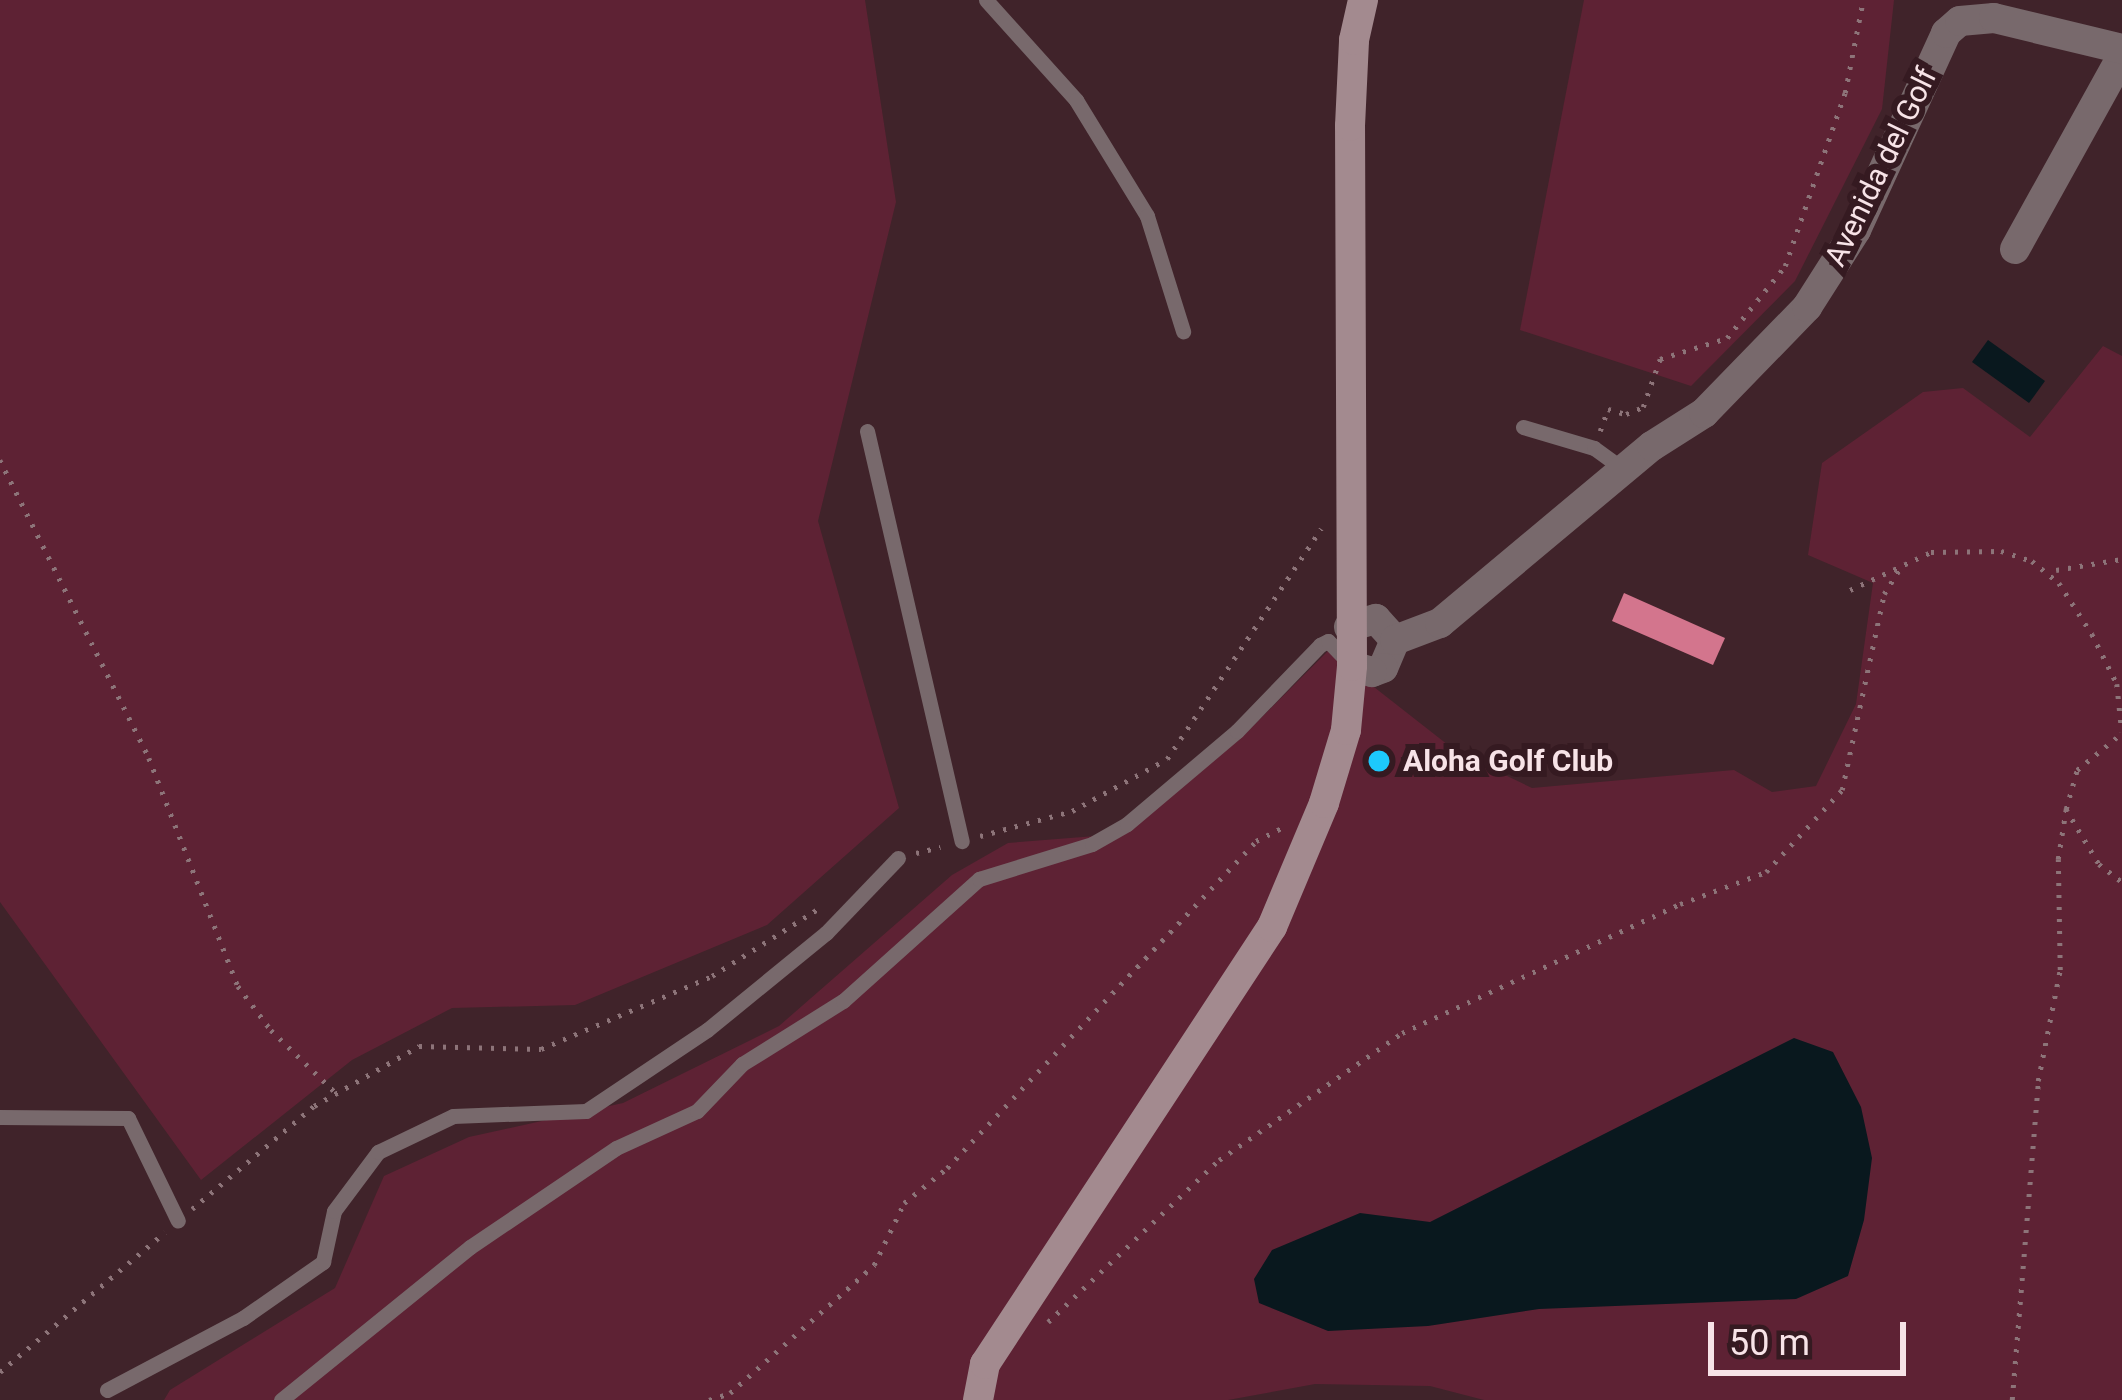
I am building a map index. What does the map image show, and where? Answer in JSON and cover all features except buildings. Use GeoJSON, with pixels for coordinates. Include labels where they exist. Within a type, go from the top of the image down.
{"type":"FeatureCollection","features":[{"type":"Feature","properties":{"kind":"street"},"geometry":{"type":"LineString","coordinates":[[979,1400],[985,1364],[1272,927],[1324,803],[1346,730],[1352,666],[1350,126],[1363,0]]}},
{"type":"Feature","properties":{"kind":"street","name":"Avenida del Golf"},"geometry":{"type":"LineString","coordinates":[[1395,640],[1440,623],[1624,470],[1704,413],[1807,307],[1856,230],[1946,34],[1960,21],[1994,18],[2122,53]]}},
{"type":"Feature","properties":{"kind":"street"},"geometry":{"type":"LineString","coordinates":[[2015,250],[2122,53]]}},
{"type":"Feature","properties":{"kind":"street"},"geometry":{"type":"LineString","coordinates":[[1349,627],[1376,620],[1395,640],[1395,651],[1383,668],[1362,671],[1352,666]]}},
{"type":"Feature","properties":{"kind":"lane"},"geometry":{"type":"LineString","coordinates":[[986,0],[1076,100],[1147,216],[1183,331]]}},
{"type":"Feature","properties":{"kind":"lane"},"geometry":{"type":"LineString","coordinates":[[1523,427],[1594,448],[1624,470]]}},
{"type":"Feature","properties":{"kind":"lane"},"geometry":{"type":"LineString","coordinates":[[867,430],[962,841]]}},
{"type":"Feature","properties":{"kind":"lane"},"geometry":{"type":"LineString","coordinates":[[281,1400],[470,1247],[616,1148],[698,1111],[742,1064],[843,1001],[979,879],[1092,844],[1127,824],[1237,731],[1320,645],[1328,641],[1352,666]]}},
{"type":"Feature","properties":{"kind":"lane"},"geometry":{"type":"LineString","coordinates":[[107,1390],[243,1318],[322,1262],[334,1211],[378,1153],[453,1116],[586,1111],[706,1030],[826,933],[898,858]]}},
{"type":"Feature","properties":{"kind":"lane"},"geometry":{"type":"LineString","coordinates":[[0,1117],[128,1118],[178,1221]]}},
{"type":"Feature","properties":{"kind":"path"},"geometry":{"type":"LineString","coordinates":[[1594,448],[1607,409],[1626,414],[1643,406],[1660,359],[1727,338],[1785,266],[1845,93],[1863,0]]}},
{"type":"Feature","properties":{"kind":"path"},"geometry":{"type":"LineString","coordinates":[[0,460],[149,758],[238,986],[271,1030],[336,1093]]}},
{"type":"Feature","properties":{"kind":"path"},"geometry":{"type":"LineString","coordinates":[[898,858],[1072,811],[1167,759],[1322,527]]}},
{"type":"Feature","properties":{"kind":"path"},"geometry":{"type":"LineString","coordinates":[[1850,590],[1931,553],[2001,551],[2032,561],[2059,583],[2092,634],[2116,684],[2122,732],[2077,770],[2058,860],[2060,970],[2038,1081],[2012,1400]]}},
{"type":"Feature","properties":{"kind":"path"},"geometry":{"type":"LineString","coordinates":[[2056,570],[2122,559]]}},
{"type":"Feature","properties":{"kind":"path"},"geometry":{"type":"LineString","coordinates":[[1033,1337],[1219,1160],[1402,1033],[1680,904],[1766,872],[1842,790],[1884,594],[1902,565]]}},
{"type":"Feature","properties":{"kind":"path"},"geometry":{"type":"LineString","coordinates":[[709,1400],[730,1394],[874,1265],[904,1204],[947,1168],[1256,842],[1324,803]]}},
{"type":"Feature","properties":{"kind":"path"},"geometry":{"type":"LineString","coordinates":[[2066,809],[2099,864],[2122,882]]}},
{"type":"Feature","properties":{"kind":"path"},"geometry":{"type":"LineString","coordinates":[[0,1372],[336,1093],[419,1046],[541,1049],[712,976],[824,905]]}},
{"type":"Feature","properties":{"kind":"shaded area"},"geometry":{"type":"Polygon","coordinates":[[[0,0],[865,0],[896,202],[818,521],[899,808],[767,925],[575,1005],[452,1008],[352,1060],[201,1180],[0,902],[0,0]]]}},
{"type":"Feature","properties":{"kind":"shaded area"},"geometry":{"type":"Polygon","coordinates":[[[1584,0],[1894,0],[1882,109],[1795,281],[1691,386],[1520,330],[1584,0]]]}},
{"type":"Feature","properties":{"kind":"shaded area"},"geometry":{"type":"Polygon","coordinates":[[[1988,340],[2045,381],[2029,403],[1972,362],[1988,340]]]}},
{"type":"Feature","properties":{"kind":"shaded area"},"geometry":{"type":"Polygon","coordinates":[[[2103,346],[2122,356],[2122,1400],[1484,1400],[1430,1386],[1315,1384],[1228,1400],[164,1400],[170,1390],[335,1288],[384,1176],[469,1137],[623,1103],[779,1026],[952,875],[1008,843],[1121,834],[1239,740],[1328,651],[1457,752],[1532,788],[1734,770],[1772,792],[1816,786],[1856,704],[1873,583],[1808,555],[1822,463],[1923,392],[1963,388],[2030,437],[2103,346]]]}},
{"type":"Feature","properties":{"kind":"shaded area"},"geometry":{"type":"Polygon","coordinates":[[[1794,1038],[1833,1052],[1861,1107],[1872,1158],[1864,1220],[1848,1276],[1796,1299],[1539,1309],[1428,1326],[1328,1331],[1259,1303],[1254,1279],[1272,1250],[1360,1213],[1430,1222],[1794,1038]]]}},
{"type":"Feature","properties":{"kind":"place","name":"Aloha Golf Club"},"geometry":{"type":"Point","coordinates":[1379,761]}}]}
